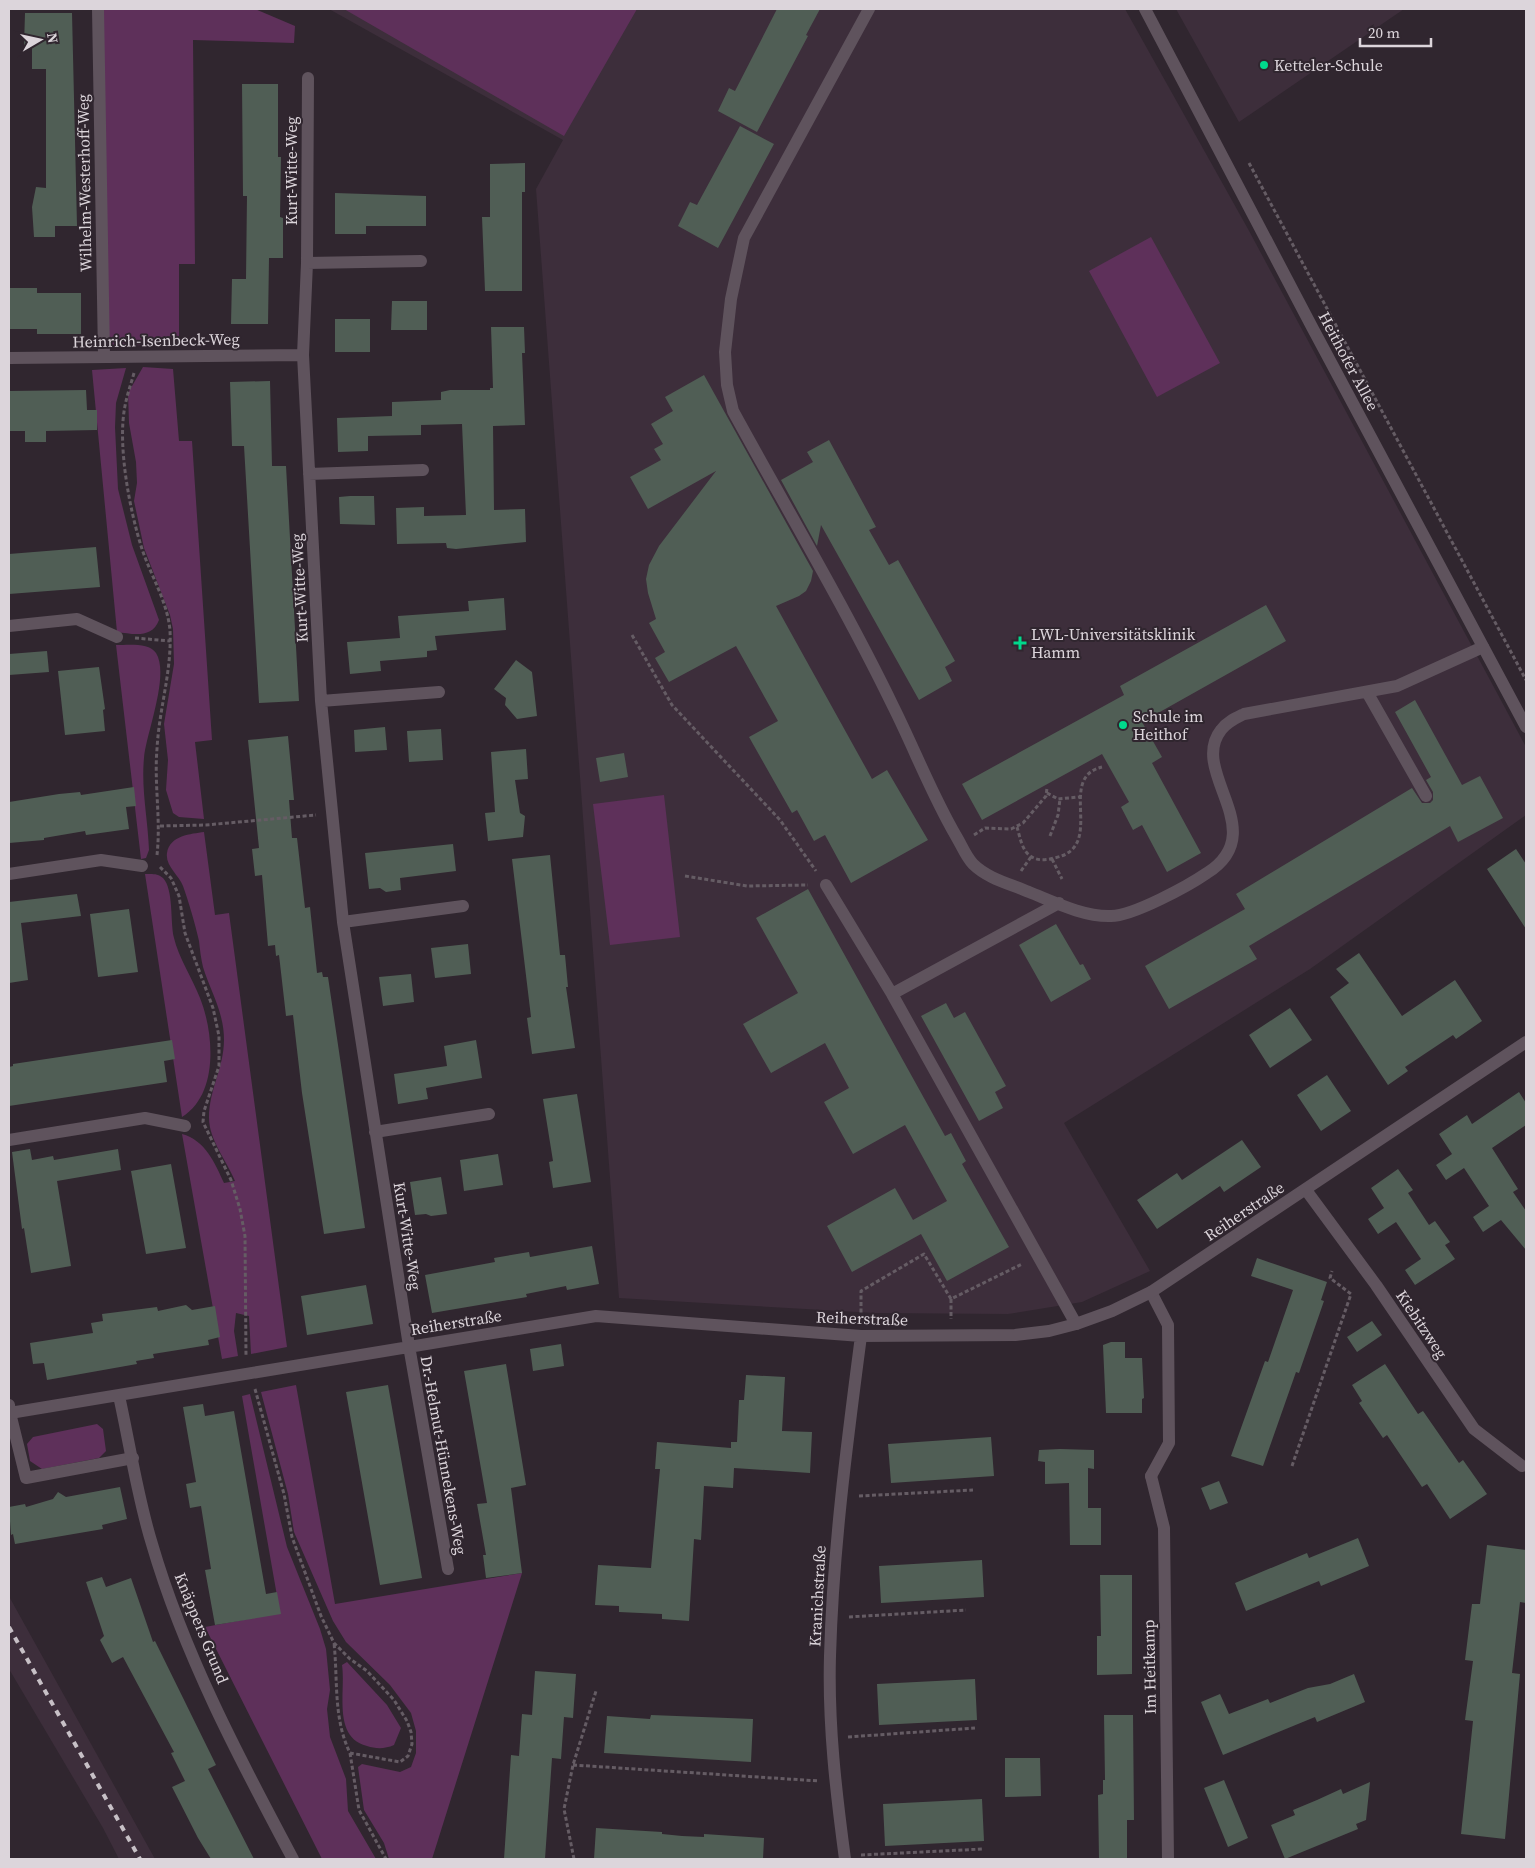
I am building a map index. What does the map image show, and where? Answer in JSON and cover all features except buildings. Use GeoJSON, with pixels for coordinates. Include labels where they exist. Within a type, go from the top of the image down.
{"type":"FeatureCollection","features":[{"type":"Feature","properties":{"kind":"street","name":"Wilhelm-Westerhoff-Weg"},"geometry":{"type":"LineString","coordinates":[[98,9],[104,356]]}},
{"type":"Feature","properties":{"kind":"street"},"geometry":{"type":"LineString","coordinates":[[869,9],[744,238],[731,298],[725,352],[727,385],[733,411],[892,704],[925,779],[972,864],[989,876],[1059,904],[1088,913],[1112,916],[1134,912],[1206,874],[1222,862],[1232,848],[1230,810],[1214,763],[1214,747],[1218,732],[1226,723],[1244,714],[1397,686],[1483,647]]}},
{"type":"Feature","properties":{"kind":"street","name":"Heithofer Allee"},"geometry":{"type":"LineString","coordinates":[[1145,9],[1312,327],[1526,727]]}},
{"type":"Feature","properties":{"kind":"street","name":"Kurt-Witte-Weg"},"geometry":{"type":"LineString","coordinates":[[308,78],[307,263],[303,355],[321,701],[343,922],[409,1346]]}},
{"type":"Feature","properties":{"kind":"street"},"geometry":{"type":"LineString","coordinates":[[307,263],[421,261]]}},
{"type":"Feature","properties":{"kind":"street","name":"Heinrich-Isenbeck-Weg"},"geometry":{"type":"LineString","coordinates":[[9,358],[303,355]]}},
{"type":"Feature","properties":{"kind":"street"},"geometry":{"type":"LineString","coordinates":[[309,474],[424,470]]}},
{"type":"Feature","properties":{"kind":"street"},"geometry":{"type":"LineString","coordinates":[[9,626],[77,619],[117,637]]}},
{"type":"Feature","properties":{"kind":"street"},"geometry":{"type":"LineString","coordinates":[[321,701],[440,692]]}},
{"type":"Feature","properties":{"kind":"street"},"geometry":{"type":"LineString","coordinates":[[1367,692],[1426,796]]}},
{"type":"Feature","properties":{"kind":"street"},"geometry":{"type":"LineString","coordinates":[[9,874],[101,860],[142,866]]}},
{"type":"Feature","properties":{"kind":"street"},"geometry":{"type":"LineString","coordinates":[[826,885],[892,994],[1076,1324]]}},
{"type":"Feature","properties":{"kind":"street"},"geometry":{"type":"LineString","coordinates":[[892,994],[1059,904]]}},
{"type":"Feature","properties":{"kind":"street"},"geometry":{"type":"LineString","coordinates":[[343,922],[463,906]]}},
{"type":"Feature","properties":{"kind":"street","name":"Reiherstraße"},"geometry":{"type":"LineString","coordinates":[[10,1409],[119,1396],[596,1316],[860,1336],[1015,1335],[1049,1331],[1112,1311],[1151,1292],[1526,1042]]}},
{"type":"Feature","properties":{"kind":"street"},"geometry":{"type":"LineString","coordinates":[[375,1132],[489,1114]]}},
{"type":"Feature","properties":{"kind":"street"},"geometry":{"type":"LineString","coordinates":[[9,1140],[145,1118],[184,1126]]}},
{"type":"Feature","properties":{"kind":"street","name":"Kiebitzweg"},"geometry":{"type":"LineString","coordinates":[[1306,1190],[1376,1285],[1474,1429],[1522,1466]]}},
{"type":"Feature","properties":{"kind":"street","name":"Im Heitkamp"},"geometry":{"type":"LineString","coordinates":[[1151,1292],[1168,1325],[1169,1443],[1151,1476],[1164,1528],[1168,1859]]}},
{"type":"Feature","properties":{"kind":"street","name":"Kranichstraße"},"geometry":{"type":"LineString","coordinates":[[845,1858],[834,1782],[830,1657],[840,1497],[860,1336]]}},
{"type":"Feature","properties":{"kind":"street","name":"Dr.-Helmut-Hünnekens-Weg"},"geometry":{"type":"LineString","coordinates":[[409,1346],[448,1569]]}},
{"type":"Feature","properties":{"kind":"street","name":"Knäppers Grund"},"geometry":{"type":"LineString","coordinates":[[119,1396],[152,1544],[182,1628],[203,1680],[293,1859]]}},
{"type":"Feature","properties":{"kind":"street"},"geometry":{"type":"LineString","coordinates":[[10,1409],[26,1478],[133,1458]]}},
{"type":"Feature","properties":{"kind":"path"},"geometry":{"type":"LineString","coordinates":[[1246,158],[1526,680]]}},
{"type":"Feature","properties":{"kind":"path"},"geometry":{"type":"LineString","coordinates":[[138,356],[124,407],[123,432],[128,498],[142,548],[168,616],[170,641],[168,679],[157,748],[156,796],[160,826],[156,863],[171,878],[179,896],[185,933],[213,1008],[219,1036],[218,1066],[204,1111],[203,1122],[231,1180],[244,1226],[246,1266],[244,1350],[249,1373],[257,1394],[284,1494],[292,1537],[334,1643],[337,1710],[342,1737],[350,1752],[359,1810],[386,1859]]}},
{"type":"Feature","properties":{"kind":"path"},"geometry":{"type":"LineString","coordinates":[[632,635],[672,705],[780,820],[826,885]]}},
{"type":"Feature","properties":{"kind":"path"},"geometry":{"type":"LineString","coordinates":[[117,637],[170,641]]}},
{"type":"Feature","properties":{"kind":"path"},"geometry":{"type":"LineString","coordinates":[[1017,827],[1027,854],[1036,860],[1052,859],[1072,850],[1081,836],[1082,817],[1079,797],[1088,776],[1096,769],[1102,767]]}},
{"type":"Feature","properties":{"kind":"path"},"geometry":{"type":"LineString","coordinates":[[960,843],[985,828],[1002,830],[1017,827],[1031,814],[1047,793],[1047,788]]}},
{"type":"Feature","properties":{"kind":"path"},"geometry":{"type":"LineString","coordinates":[[1047,793],[1060,799],[1079,797]]}},
{"type":"Feature","properties":{"kind":"path"},"geometry":{"type":"LineString","coordinates":[[1050,836],[1058,815],[1060,799]]}},
{"type":"Feature","properties":{"kind":"path"},"geometry":{"type":"LineString","coordinates":[[160,826],[206,826],[332,813]]}},
{"type":"Feature","properties":{"kind":"path"},"geometry":{"type":"LineString","coordinates":[[1052,859],[1062,879]]}},
{"type":"Feature","properties":{"kind":"path"},"geometry":{"type":"LineString","coordinates":[[685,876],[747,886],[826,885]]}},
{"type":"Feature","properties":{"kind":"path"},"geometry":{"type":"LineString","coordinates":[[860,1336],[861,1291],[924,1254],[951,1300],[1038,1256]]}},
{"type":"Feature","properties":{"kind":"path"},"geometry":{"type":"LineString","coordinates":[[1292,1466],[1351,1294],[1330,1278],[1332,1271]]}},
{"type":"Feature","properties":{"kind":"path"},"geometry":{"type":"LineString","coordinates":[[840,1497],[973,1490]]}},
{"type":"Feature","properties":{"kind":"path"},"geometry":{"type":"LineString","coordinates":[[832,1618],[966,1610]]}},
{"type":"Feature","properties":{"kind":"path"},"geometry":{"type":"LineString","coordinates":[[334,1643],[350,1659],[367,1671],[394,1700],[407,1721],[411,1732],[412,1744],[408,1756],[400,1762],[392,1762],[350,1752]]}},
{"type":"Feature","properties":{"kind":"path"},"geometry":{"type":"LineString","coordinates":[[574,1859],[564,1810],[573,1766],[596,1692]]}},
{"type":"Feature","properties":{"kind":"path"},"geometry":{"type":"LineString","coordinates":[[833,1738],[975,1728]]}},
{"type":"Feature","properties":{"kind":"path"},"geometry":{"type":"LineString","coordinates":[[573,1766],[834,1782]]}},
{"type":"Feature","properties":{"kind":"path"},"geometry":{"type":"LineString","coordinates":[[845,1858],[983,1848]]}},
{"type":"Feature","properties":{"kind":"shaded area"},"geometry":{"type":"Polygon","coordinates":[[[101,9],[255,9],[295,26],[294,43],[193,40],[195,264],[179,264],[179,344],[108,346],[101,9]]]}},
{"type":"Feature","properties":{"kind":"shaded area","name":"LWL-Universitätsklinik Hamm"},"geometry":{"type":"Polygon","coordinates":[[[329,9],[1125,9],[1248,229],[1526,747],[1526,815],[1310,969],[1064,1123],[1150,1271],[1082,1302],[1008,1314],[875,1313],[619,1298],[536,189],[563,140],[329,9]]]}},
{"type":"Feature","properties":{"kind":"shaded area"},"geometry":{"type":"Polygon","coordinates":[[[344,9],[637,9],[564,136],[344,9]]]}},
{"type":"Feature","properties":{"kind":"shaded area","name":"Ketteler-Schule"},"geometry":{"type":"Polygon","coordinates":[[[1176,9],[1404,9],[1239,122],[1176,9]]]}},
{"type":"Feature","properties":{"kind":"shaded area"},"geometry":{"type":"Polygon","coordinates":[[[1151,237],[1220,363],[1157,397],[1089,271],[1151,237]]]}},
{"type":"Feature","properties":{"kind":"shaded area"},"geometry":{"type":"Polygon","coordinates":[[[143,367],[173,369],[179,441],[192,441],[212,740],[195,742],[204,819],[179,817],[173,813],[166,790],[168,760],[164,724],[174,664],[173,629],[170,615],[144,548],[134,501],[137,483],[136,462],[129,423],[128,393],[143,367]]]}},
{"type":"Feature","properties":{"kind":"shaded area"},"geometry":{"type":"Polygon","coordinates":[[[126,368],[116,403],[115,427],[118,489],[132,545],[159,620],[152,630],[141,634],[117,632],[92,370],[126,368]]]}},
{"type":"Feature","properties":{"kind":"shaded area"},"geometry":{"type":"Polygon","coordinates":[[[116,645],[138,645],[153,649],[160,663],[159,690],[143,770],[149,850],[146,858],[141,859],[116,645]]]}},
{"type":"Feature","properties":{"kind":"shaded area"},"geometry":{"type":"Polygon","coordinates":[[[664,795],[680,937],[610,945],[593,804],[664,795]]]}},
{"type":"Feature","properties":{"kind":"shaded area"},"geometry":{"type":"Polygon","coordinates":[[[204,832],[215,915],[229,913],[287,1347],[251,1354],[249,1316],[236,1313],[234,1331],[238,1356],[222,1359],[182,1134],[197,1141],[203,1147],[213,1160],[224,1183],[235,1181],[215,1142],[209,1118],[212,1093],[222,1058],[224,1032],[221,1017],[203,967],[194,920],[183,886],[167,858],[172,842],[182,836],[204,832]]]}},
{"type":"Feature","properties":{"kind":"shaded area"},"geometry":{"type":"Polygon","coordinates":[[[145,874],[159,875],[163,878],[169,890],[176,945],[200,998],[208,1028],[210,1062],[208,1078],[202,1094],[194,1107],[182,1117],[145,874]]]}},
{"type":"Feature","properties":{"kind":"shaded area"},"geometry":{"type":"Polygon","coordinates":[[[296,1385],[335,1604],[522,1573],[432,1859],[389,1859],[384,1843],[364,1810],[358,1767],[362,1764],[400,1772],[411,1767],[416,1753],[416,1731],[411,1713],[390,1685],[346,1642],[333,1621],[294,1532],[288,1494],[261,1392],[296,1385]]]}},
{"type":"Feature","properties":{"kind":"shaded area"},"geometry":{"type":"Polygon","coordinates":[[[250,1394],[287,1547],[320,1629],[326,1649],[330,1690],[327,1709],[330,1737],[346,1779],[348,1811],[376,1859],[322,1859],[205,1627],[280,1613],[242,1396],[250,1394]]]}},
{"type":"Feature","properties":{"kind":"shaded area"},"geometry":{"type":"Polygon","coordinates":[[[97,1424],[103,1429],[106,1451],[99,1458],[42,1469],[30,1461],[27,1444],[33,1437],[97,1424]]]}},
{"type":"Feature","properties":{"kind":"shaded area"},"geometry":{"type":"Polygon","coordinates":[[[9,1596],[155,1859],[119,1859],[103,1828],[9,1669],[9,1596]]]}},
{"type":"Feature","properties":{"kind":"shaded area"},"geometry":{"type":"Polygon","coordinates":[[[347,1662],[387,1705],[401,1728],[394,1745],[384,1748],[370,1747],[356,1741],[349,1733],[345,1723],[342,1700],[342,1665],[347,1662]]]}},
{"type":"Feature","properties":{"kind":"railway"},"geometry":{"type":"LineString","coordinates":[[9,1627],[140,1859]]}},
{"type":"Feature","properties":{"kind":"place","name":"Ketteler-Schule"},"geometry":{"type":"Point","coordinates":[1264,65]}},
{"type":"Feature","properties":{"kind":"place","name":"LWL-Universitätsklinik Hamm"},"geometry":{"type":"Point","coordinates":[1020,643]}},
{"type":"Feature","properties":{"kind":"place","name":"Schule im Heithof"},"geometry":{"type":"Point","coordinates":[1123,725]}}]}
